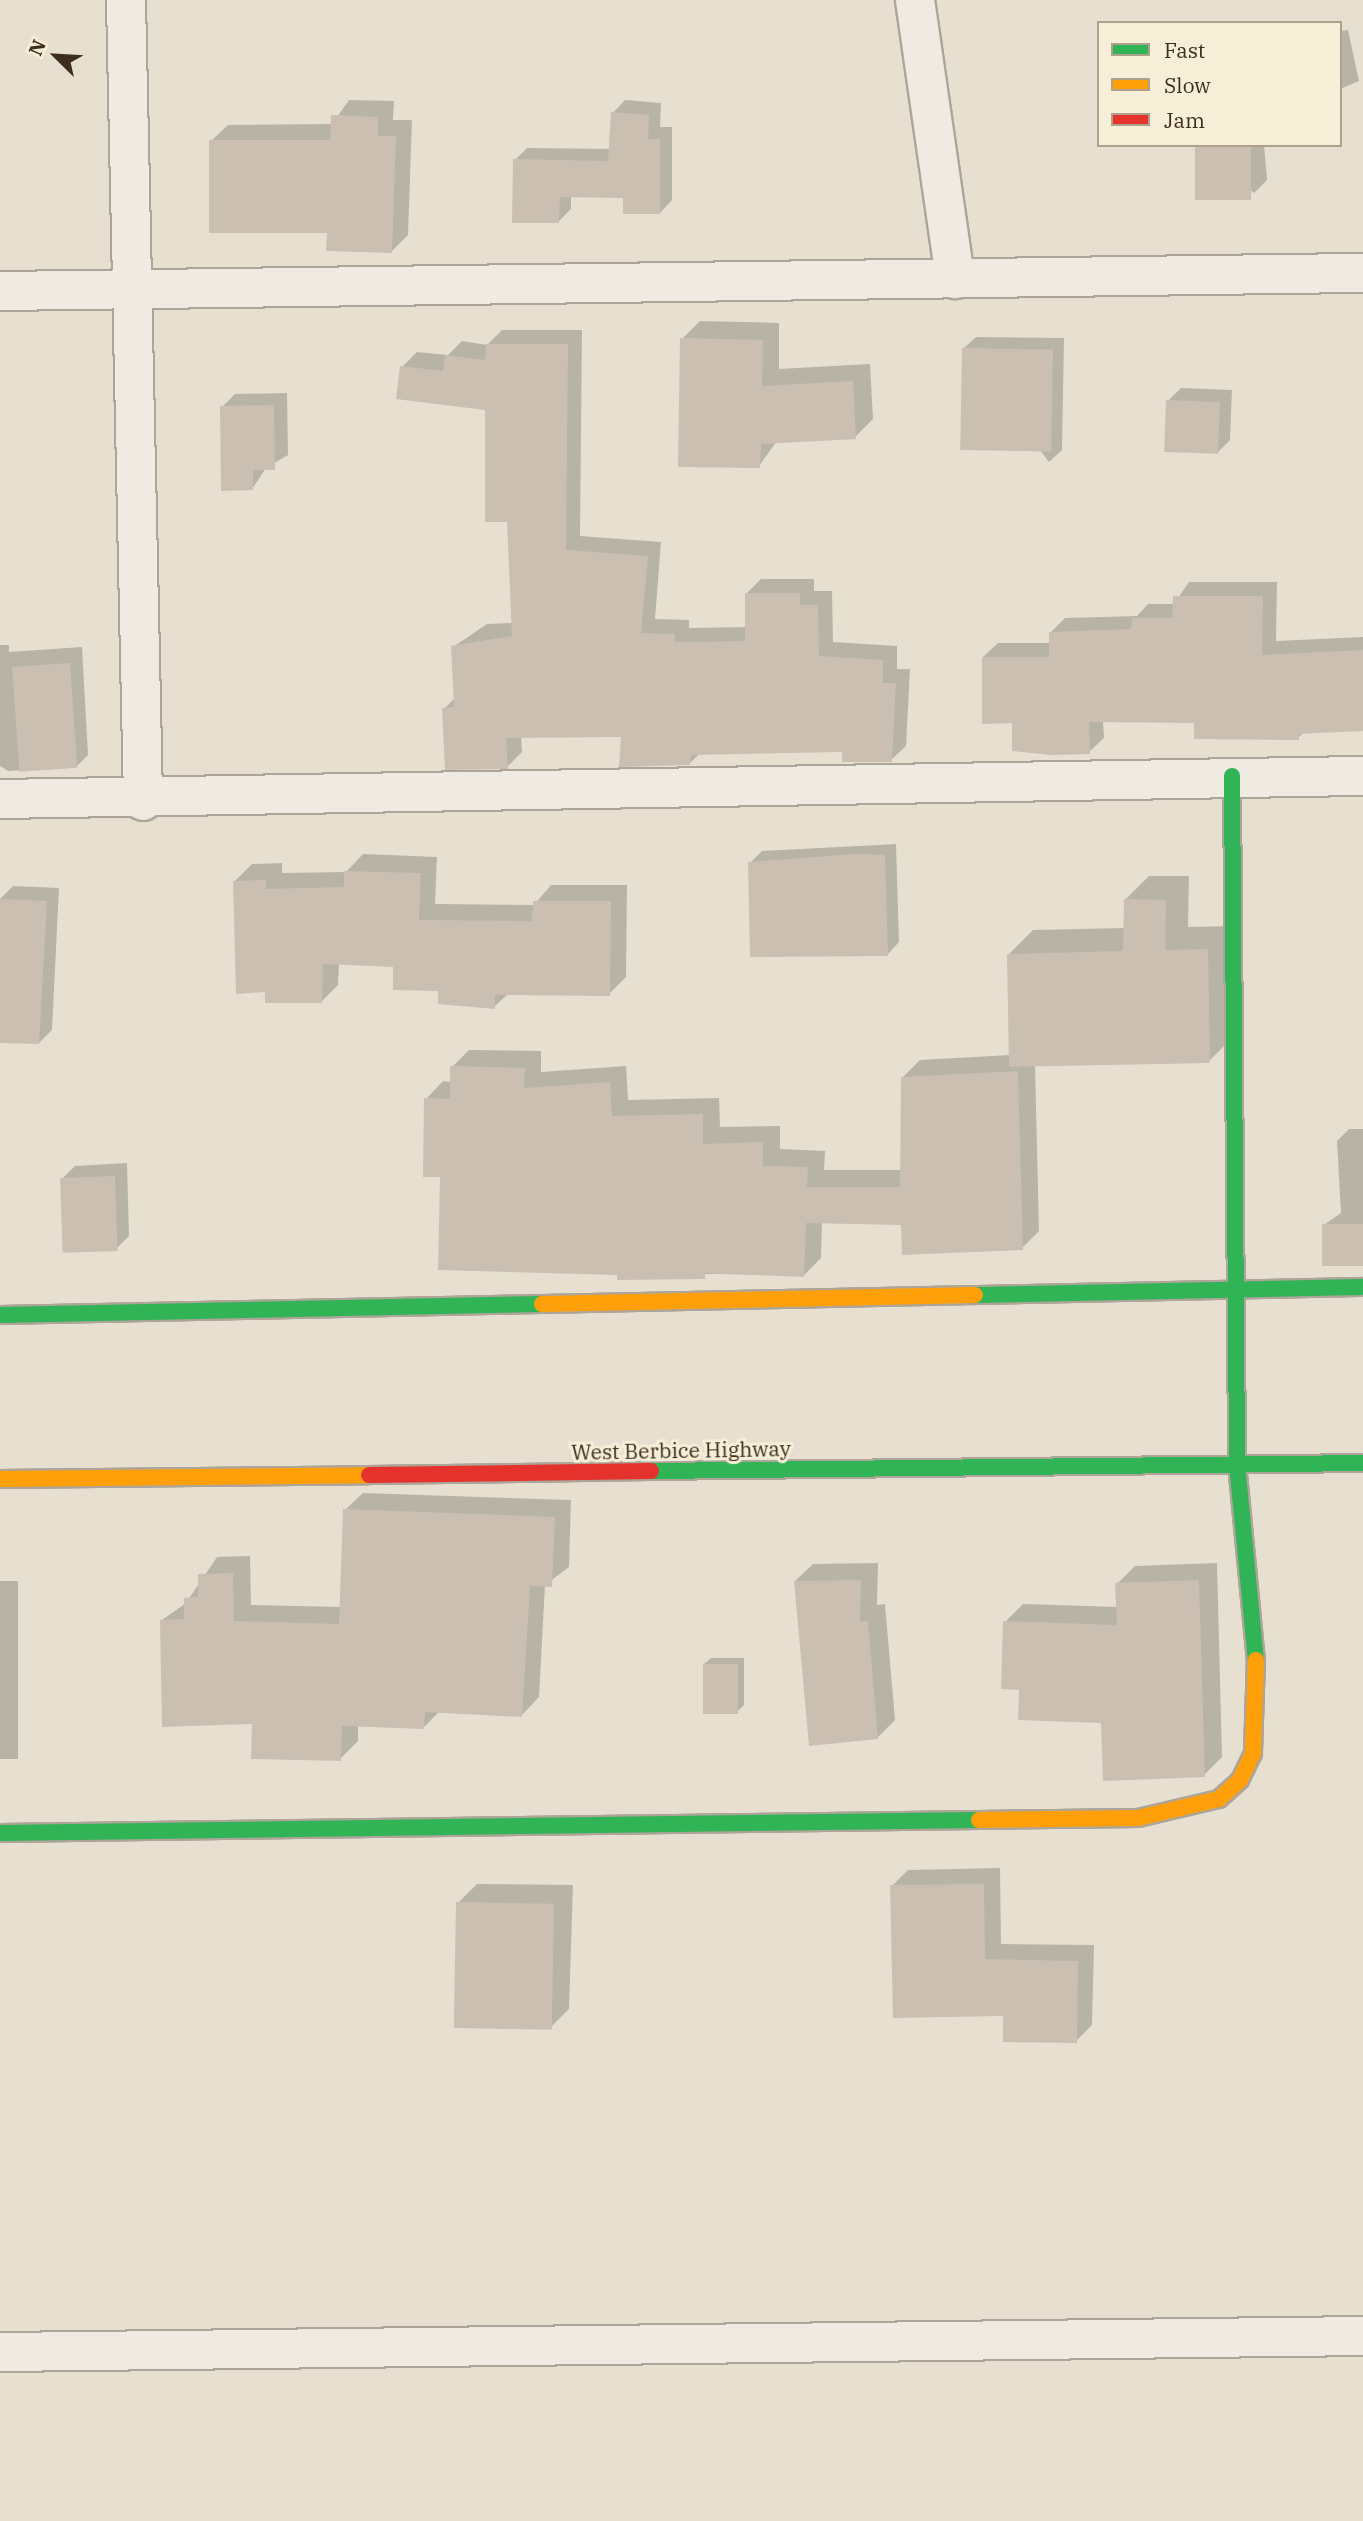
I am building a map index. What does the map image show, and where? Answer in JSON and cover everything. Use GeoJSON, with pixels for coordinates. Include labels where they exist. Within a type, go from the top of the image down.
{"type":"FeatureCollection","features":[{"type":"Feature","properties":{"kind":"street"},"geometry":{"type":"LineString","coordinates":[[127,0],[143,801]]}},
{"type":"Feature","properties":{"kind":"street"},"geometry":{"type":"LineString","coordinates":[[915,0],[955,279]]}},
{"type":"Feature","properties":{"kind":"street"},"geometry":{"type":"LineString","coordinates":[[0,291],[133,292],[1363,273]]}},
{"type":"Feature","properties":{"kind":"street"},"geometry":{"type":"LineString","coordinates":[[0,1833],[1138,1818],[1219,1799],[1240,1780],[1253,1753],[1256,1627],[1237,1464],[1232,776]]}},
{"type":"Feature","properties":{"kind":"street"},"geometry":{"type":"LineString","coordinates":[[0,799],[143,801],[1232,776],[1363,776]]}},
{"type":"Feature","properties":{"kind":"street"},"geometry":{"type":"LineString","coordinates":[[0,1315],[1363,1287]]}},
{"type":"Feature","properties":{"kind":"street","name":"West Berbice Highway"},"geometry":{"type":"LineString","coordinates":[[0,1479],[1363,1463]]}},
{"type":"Feature","properties":{"kind":"street"},"geometry":{"type":"LineString","coordinates":[[0,2352],[1363,2336]]}},
{"type":"Feature","properties":{"kind":"building"},"geometry":{"type":"Polygon","coordinates":[[[611,112],[649,115],[648,139],[660,139],[660,214],[623,214],[623,198],[560,197],[559,223],[512,223],[513,159],[608,161],[611,112]]]}},
{"type":"Feature","properties":{"kind":"building"},"geometry":{"type":"Polygon","coordinates":[[[331,115],[378,117],[378,136],[396,136],[392,253],[326,251],[327,233],[209,233],[209,140],[330,140],[331,115]]]}},
{"type":"Feature","properties":{"kind":"building"},"geometry":{"type":"Polygon","coordinates":[[[1195,147],[1251,147],[1251,200],[1195,200],[1195,147]]]}},
{"type":"Feature","properties":{"kind":"building"},"geometry":{"type":"Polygon","coordinates":[[[680,338],[763,340],[762,386],[853,381],[856,439],[761,444],[760,468],[678,467],[680,338]]]}},
{"type":"Feature","properties":{"kind":"building"},"geometry":{"type":"Polygon","coordinates":[[[486,344],[568,344],[566,550],[648,556],[641,633],[675,634],[675,642],[745,641],[745,593],[800,593],[800,605],[818,605],[819,656],[883,660],[883,683],[896,683],[892,762],[842,762],[842,752],[691,755],[690,765],[619,767],[621,737],[506,738],[508,769],[445,770],[442,708],[454,707],[451,646],[512,636],[507,522],[485,522],[485,410],[396,399],[400,366],[443,371],[445,355],[485,360],[486,344]]]}},
{"type":"Feature","properties":{"kind":"building"},"geometry":{"type":"Polygon","coordinates":[[[962,348],[1053,350],[1051,452],[960,450],[962,348]]]}},
{"type":"Feature","properties":{"kind":"building"},"geometry":{"type":"Polygon","coordinates":[[[1166,400],[1220,402],[1218,454],[1164,452],[1166,400]]]}},
{"type":"Feature","properties":{"kind":"building"},"geometry":{"type":"Polygon","coordinates":[[[274,405],[275,470],[253,470],[253,490],[221,491],[220,406],[274,405]]]}},
{"type":"Feature","properties":{"kind":"building"},"geometry":{"type":"Polygon","coordinates":[[[1173,596],[1263,596],[1262,655],[1363,650],[1363,731],[1298,734],[1299,740],[1194,739],[1194,723],[1089,722],[1090,754],[1052,755],[1012,751],[1012,723],[982,724],[982,657],[1049,657],[1049,632],[1131,629],[1132,618],[1172,618],[1173,596]]]}},
{"type":"Feature","properties":{"kind":"building"},"geometry":{"type":"Polygon","coordinates":[[[70,663],[77,768],[19,772],[12,667],[70,663]]]}},
{"type":"Feature","properties":{"kind":"building"},"geometry":{"type":"Polygon","coordinates":[[[854,854],[885,855],[888,956],[750,957],[748,862],[854,854]]]}},
{"type":"Feature","properties":{"kind":"building"},"geometry":{"type":"Polygon","coordinates":[[[344,871],[421,873],[419,920],[532,921],[533,901],[611,901],[610,996],[495,995],[495,1009],[438,1004],[438,991],[393,990],[393,967],[323,964],[322,1003],[265,1003],[265,992],[236,994],[233,881],[266,880],[266,889],[344,887],[344,871]]]}},
{"type":"Feature","properties":{"kind":"building"},"geometry":{"type":"Polygon","coordinates":[[[0,899],[47,901],[39,1044],[0,1043],[0,899]]]}},
{"type":"Feature","properties":{"kind":"building"},"geometry":{"type":"Polygon","coordinates":[[[1124,899],[1166,900],[1165,950],[1208,949],[1210,1063],[1009,1067],[1007,954],[1123,951],[1124,899]]]}},
{"type":"Feature","properties":{"kind":"building"},"geometry":{"type":"Polygon","coordinates":[[[450,1066],[525,1068],[524,1088],[610,1082],[612,1116],[703,1114],[703,1144],[763,1142],[763,1166],[808,1167],[807,1187],[900,1187],[901,1077],[1018,1071],[1023,1250],[902,1255],[901,1225],[806,1223],[804,1277],[705,1273],[705,1279],[617,1280],[617,1275],[438,1270],[440,1177],[423,1177],[424,1098],[450,1099],[450,1066]]]}},
{"type":"Feature","properties":{"kind":"building"},"geometry":{"type":"Polygon","coordinates":[[[115,1176],[118,1251],[63,1253],[60,1178],[115,1176]]]}},
{"type":"Feature","properties":{"kind":"building"},"geometry":{"type":"Polygon","coordinates":[[[1322,1224],[1363,1224],[1363,1266],[1322,1266],[1322,1224]]]}},
{"type":"Feature","properties":{"kind":"building"},"geometry":{"type":"Polygon","coordinates":[[[343,1509],[555,1517],[552,1587],[530,1586],[522,1717],[425,1712],[424,1729],[342,1726],[341,1761],[251,1759],[252,1724],[162,1727],[160,1620],[184,1619],[184,1598],[198,1597],[198,1574],[233,1573],[234,1621],[339,1624],[343,1509]]]}},
{"type":"Feature","properties":{"kind":"building"},"geometry":{"type":"Polygon","coordinates":[[[861,1580],[860,1622],[868,1621],[878,1739],[809,1746],[794,1581],[861,1580]]]}},
{"type":"Feature","properties":{"kind":"building"},"geometry":{"type":"Polygon","coordinates":[[[1199,1580],[1205,1777],[1103,1781],[1101,1723],[1018,1720],[1019,1690],[1001,1689],[1003,1621],[1117,1625],[1115,1583],[1199,1580]]]}},
{"type":"Feature","properties":{"kind":"building"},"geometry":{"type":"Polygon","coordinates":[[[703,1664],[738,1664],[738,1714],[703,1714],[703,1664]]]}},
{"type":"Feature","properties":{"kind":"building"},"geometry":{"type":"Polygon","coordinates":[[[984,1884],[985,1959],[1078,1961],[1077,2043],[1003,2042],[1003,2016],[893,2018],[890,1885],[984,1884]]]}},
{"type":"Feature","properties":{"kind":"building"},"geometry":{"type":"Polygon","coordinates":[[[456,1902],[554,1904],[552,2030],[454,2028],[456,1902]]]}},
{"type":"Feature","properties":{"kind":"traffic: fast"},"geometry":{"type":"LineString","coordinates":[[1232,776],[1237,1464],[1256,1660]]}},
{"type":"Feature","properties":{"kind":"traffic: fast"},"geometry":{"type":"LineString","coordinates":[[975,1295],[1363,1287]]}},
{"type":"Feature","properties":{"kind":"traffic: fast"},"geometry":{"type":"LineString","coordinates":[[0,1315],[542,1304]]}},
{"type":"Feature","properties":{"kind":"traffic: fast"},"geometry":{"type":"LineString","coordinates":[[651,1471],[1363,1463]]}},
{"type":"Feature","properties":{"kind":"traffic: fast"},"geometry":{"type":"LineString","coordinates":[[0,1833],[979,1820]]}},
{"type":"Feature","properties":{"kind":"traffic: slow"},"geometry":{"type":"LineString","coordinates":[[542,1304],[975,1295]]}},
{"type":"Feature","properties":{"kind":"traffic: slow"},"geometry":{"type":"LineString","coordinates":[[0,1479],[369,1475]]}},
{"type":"Feature","properties":{"kind":"traffic: slow"},"geometry":{"type":"LineString","coordinates":[[979,1820],[1138,1818],[1219,1799],[1240,1780],[1253,1753],[1256,1660]]}},
{"type":"Feature","properties":{"kind":"traffic: jam"},"geometry":{"type":"LineString","coordinates":[[369,1475],[651,1471]]}}]}
